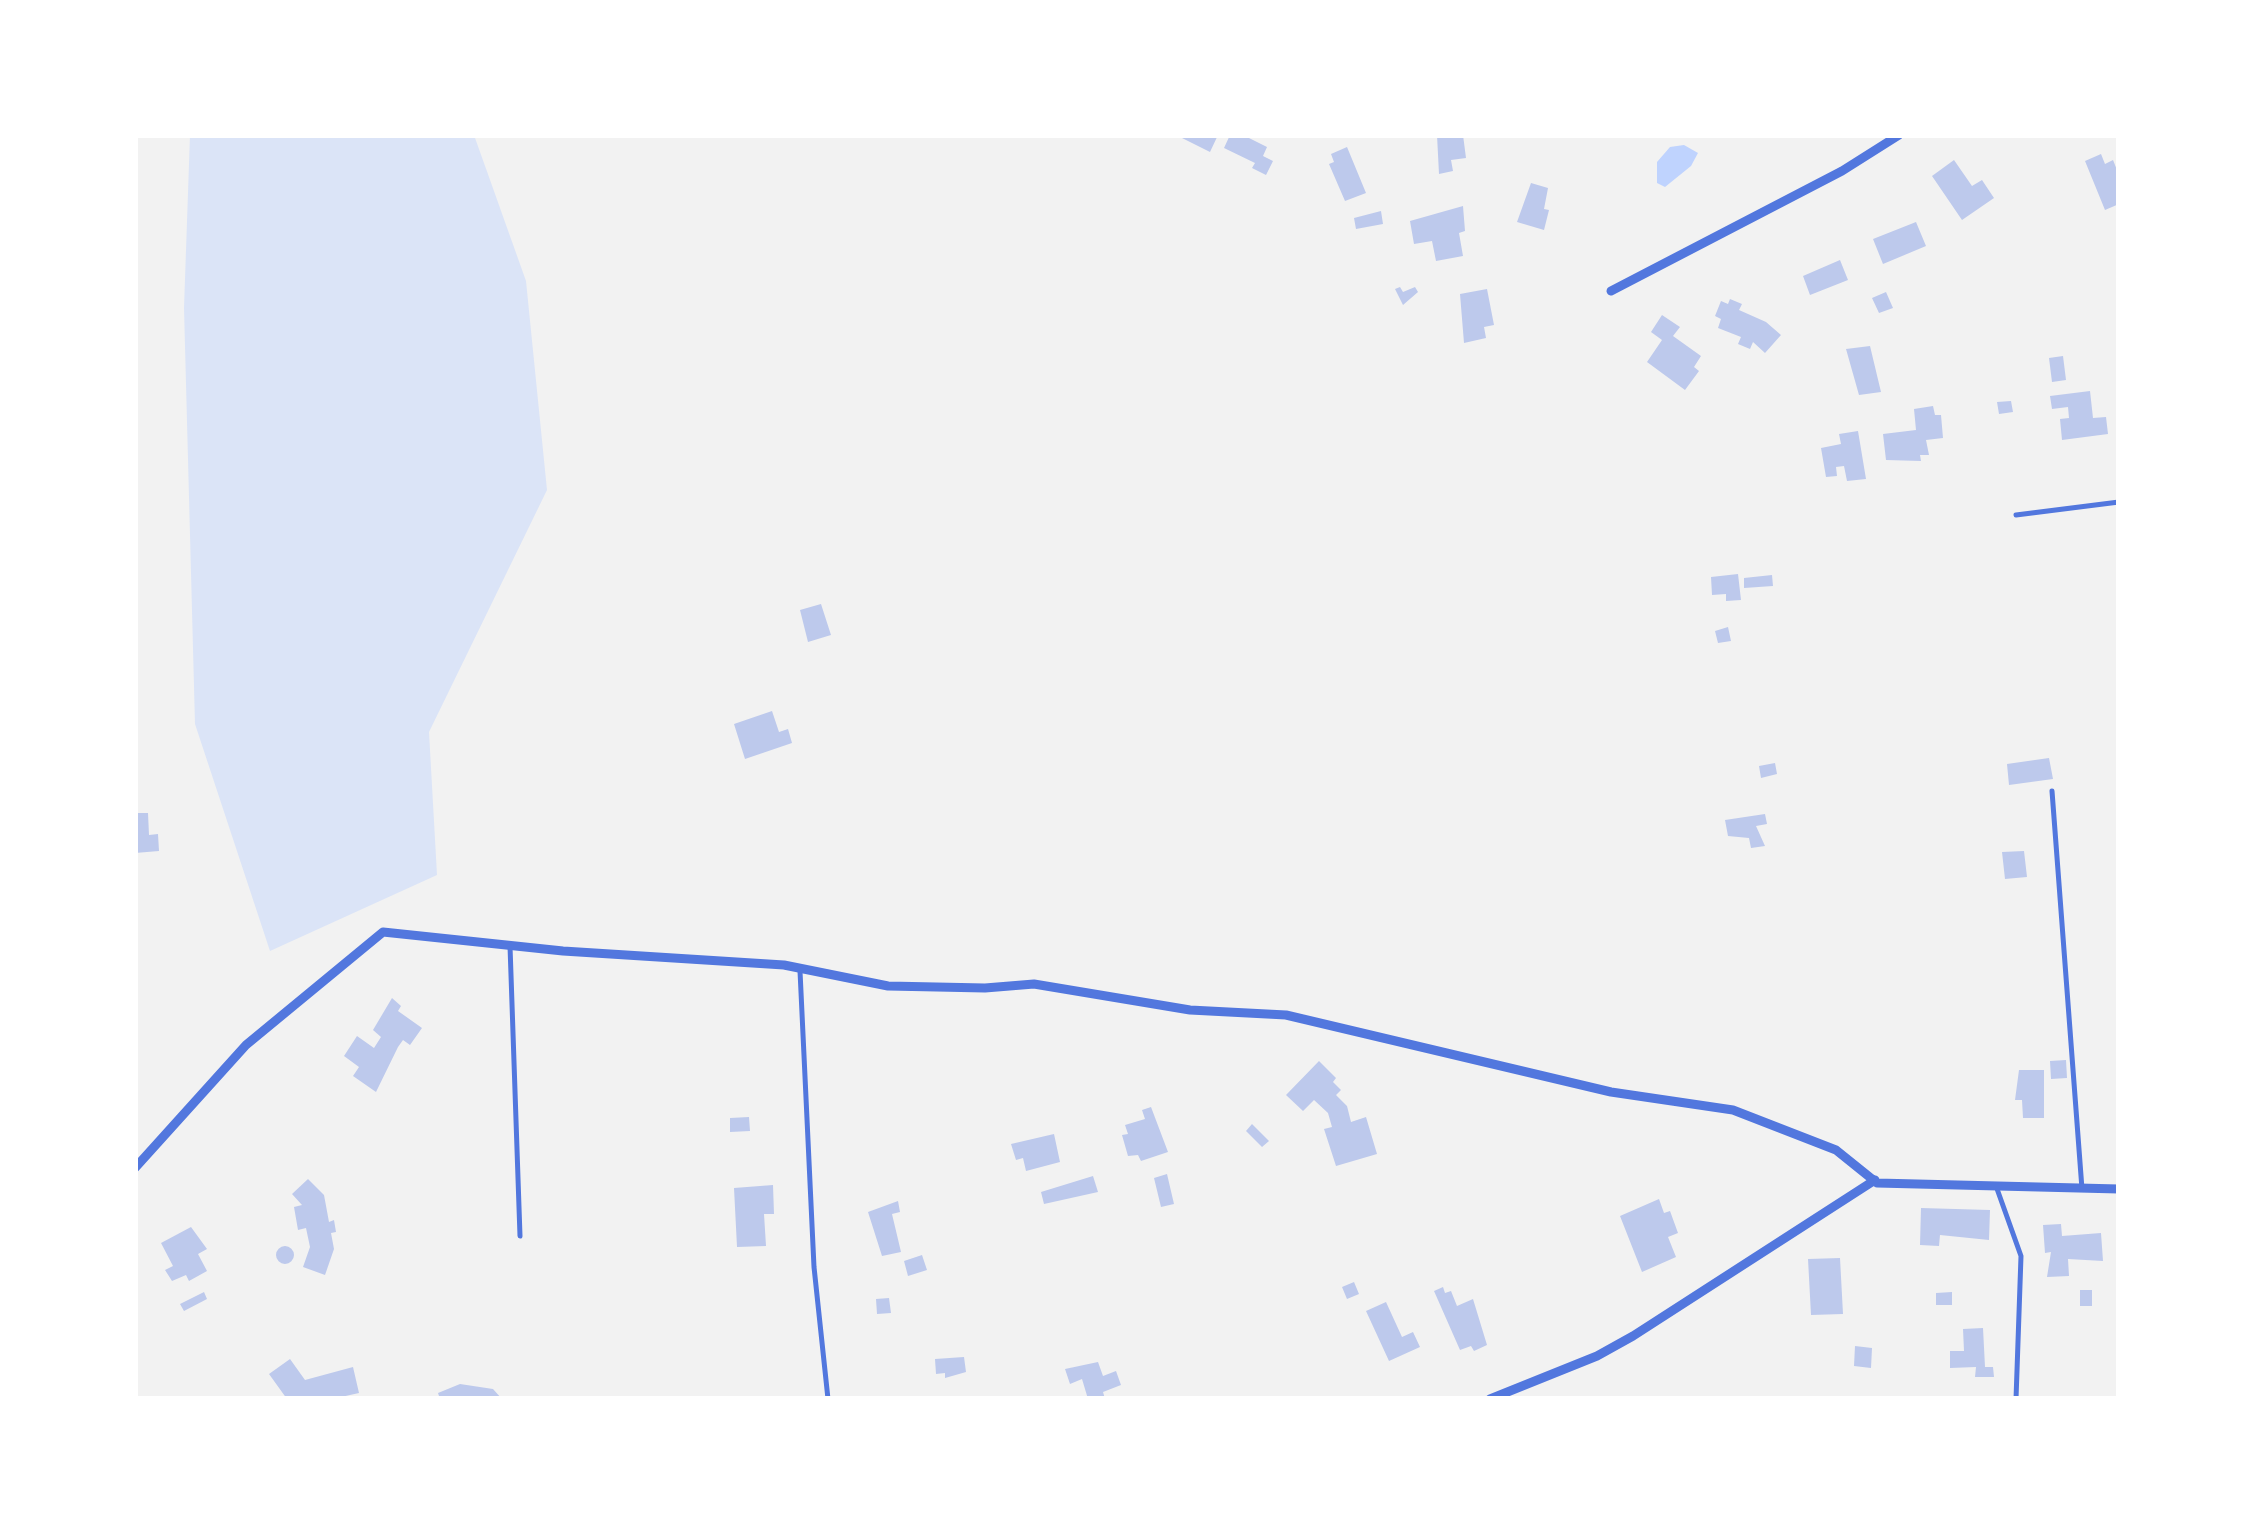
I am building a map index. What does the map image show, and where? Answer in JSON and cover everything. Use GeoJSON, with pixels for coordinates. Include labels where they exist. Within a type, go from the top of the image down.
{"type":"FeatureCollection","features":[{"type":"Feature","properties":{"kind":"street"},"geometry":{"type":"LineString","coordinates":[[1611,291],[1842,171],[1900,135]]}},
{"type":"Feature","properties":{"kind":"street"},"geometry":{"type":"LineString","coordinates":[[135,1168],[246,1046],[383,932],[510,946],[800,968],[888,986],[1034,984],[1190,1010],[1286,1014],[1611,1092],[1733,1110],[1836,1150],[1875,1180],[2119,1188]]}},
{"type":"Feature","properties":{"kind":"street"},"geometry":{"type":"LineString","coordinates":[[1490,1399],[1597,1356],[1633,1336],[1875,1180]]}},
{"type":"Feature","properties":{"kind":"lane"},"geometry":{"type":"LineString","coordinates":[[2016,515],[2119,502]]}},
{"type":"Feature","properties":{"kind":"lane"},"geometry":{"type":"LineString","coordinates":[[2052,791],[2082,1188]]}},
{"type":"Feature","properties":{"kind":"lane"},"geometry":{"type":"LineString","coordinates":[[510,946],[520,1236]]}},
{"type":"Feature","properties":{"kind":"lane"},"geometry":{"type":"LineString","coordinates":[[800,968],[814,1267],[828,1399]]}},
{"type":"Feature","properties":{"kind":"lane"},"geometry":{"type":"LineString","coordinates":[[1996,1186],[2021,1256],[2016,1399]]}},
{"type":"Feature","properties":{"kind":"shaded area"},"geometry":{"type":"Polygon","coordinates":[[[190,135],[474,135],[526,281],[547,490],[429,732],[437,875],[270,951],[195,724],[184,308],[190,135]]]}},
{"type":"Feature","properties":{"kind":"water"},"geometry":{"type":"Polygon","coordinates":[[[1684,145],[1698,153],[1691,166],[1665,187],[1657,183],[1657,162],[1670,147],[1684,145]]]}},
{"type":"Feature","properties":{"kind":"building"},"geometry":{"type":"Polygon","coordinates":[[[1176,135],[1218,135],[1210,152],[1176,135]]]}},
{"type":"Feature","properties":{"kind":"building"},"geometry":{"type":"Polygon","coordinates":[[[1230,135],[1243,135],[1267,147],[1263,156],[1273,161],[1266,175],[1252,168],[1255,163],[1224,148],[1230,135]]]}},
{"type":"Feature","properties":{"kind":"building"},"geometry":{"type":"Polygon","coordinates":[[[1437,135],[1463,135],[1466,158],[1451,160],[1453,171],[1439,174],[1437,135]]]}},
{"type":"Feature","properties":{"kind":"building"},"geometry":{"type":"Polygon","coordinates":[[[1347,147],[1366,193],[1345,201],[1329,164],[1334,162],[1331,154],[1347,147]]]}},
{"type":"Feature","properties":{"kind":"building"},"geometry":{"type":"Polygon","coordinates":[[[2101,154],[2105,164],[2113,160],[2119,175],[2119,204],[2105,210],[2085,161],[2101,154]]]}},
{"type":"Feature","properties":{"kind":"building"},"geometry":{"type":"Polygon","coordinates":[[[1954,160],[1972,186],[1982,180],[1994,198],[1962,220],[1932,176],[1954,160]]]}},
{"type":"Feature","properties":{"kind":"building"},"geometry":{"type":"Polygon","coordinates":[[[1531,183],[1548,188],[1544,209],[1549,210],[1544,230],[1517,222],[1531,183]]]}},
{"type":"Feature","properties":{"kind":"building"},"geometry":{"type":"Polygon","coordinates":[[[1463,206],[1465,231],[1459,233],[1463,256],[1436,261],[1432,241],[1414,244],[1410,221],[1463,206]]]}},
{"type":"Feature","properties":{"kind":"building"},"geometry":{"type":"Polygon","coordinates":[[[1381,211],[1383,224],[1356,229],[1354,218],[1381,211]]]}},
{"type":"Feature","properties":{"kind":"building"},"geometry":{"type":"Polygon","coordinates":[[[1916,222],[1926,246],[1883,264],[1873,239],[1916,222]]]}},
{"type":"Feature","properties":{"kind":"building"},"geometry":{"type":"Polygon","coordinates":[[[1840,260],[1848,280],[1810,295],[1803,276],[1840,260]]]}},
{"type":"Feature","properties":{"kind":"building"},"geometry":{"type":"Polygon","coordinates":[[[1400,287],[1403,292],[1415,287],[1418,292],[1403,305],[1395,289],[1400,287]]]}},
{"type":"Feature","properties":{"kind":"building"},"geometry":{"type":"Polygon","coordinates":[[[1487,289],[1494,325],[1484,327],[1486,338],[1464,343],[1460,294],[1487,289]]]}},
{"type":"Feature","properties":{"kind":"building"},"geometry":{"type":"Polygon","coordinates":[[[1886,292],[1893,308],[1879,313],[1872,298],[1886,292]]]}},
{"type":"Feature","properties":{"kind":"building"},"geometry":{"type":"Polygon","coordinates":[[[1730,299],[1742,304],[1739,310],[1766,322],[1781,335],[1765,353],[1753,342],[1750,349],[1738,344],[1741,337],[1718,328],[1721,319],[1715,316],[1721,301],[1728,304],[1730,299]]]}},
{"type":"Feature","properties":{"kind":"building"},"geometry":{"type":"Polygon","coordinates":[[[1662,315],[1680,327],[1673,336],[1701,356],[1694,367],[1699,371],[1685,390],[1647,362],[1662,340],[1651,332],[1662,315]]]}},
{"type":"Feature","properties":{"kind":"building"},"geometry":{"type":"Polygon","coordinates":[[[1870,346],[1881,392],[1859,395],[1846,349],[1870,346]]]}},
{"type":"Feature","properties":{"kind":"building"},"geometry":{"type":"Polygon","coordinates":[[[2063,356],[2066,380],[2052,382],[2049,358],[2063,356]]]}},
{"type":"Feature","properties":{"kind":"building"},"geometry":{"type":"Polygon","coordinates":[[[2090,391],[2093,418],[2106,417],[2108,434],[2062,440],[2060,419],[2069,418],[2068,407],[2052,409],[2050,396],[2090,391]]]}},
{"type":"Feature","properties":{"kind":"building"},"geometry":{"type":"Polygon","coordinates":[[[2011,401],[2013,412],[1999,414],[1997,402],[2011,401]]]}},
{"type":"Feature","properties":{"kind":"building"},"geometry":{"type":"Polygon","coordinates":[[[1933,406],[1935,415],[1941,415],[1943,438],[1926,440],[1929,455],[1920,455],[1921,461],[1886,460],[1883,434],[1916,430],[1914,409],[1933,406]]]}},
{"type":"Feature","properties":{"kind":"building"},"geometry":{"type":"Polygon","coordinates":[[[1858,431],[1866,479],[1847,481],[1844,466],[1836,467],[1837,476],[1826,477],[1821,448],[1841,444],[1839,434],[1858,431]]]}},
{"type":"Feature","properties":{"kind":"building"},"geometry":{"type":"Polygon","coordinates":[[[1738,574],[1741,600],[1726,601],[1726,594],[1712,595],[1711,577],[1738,574]]]}},
{"type":"Feature","properties":{"kind":"building"},"geometry":{"type":"Polygon","coordinates":[[[1772,575],[1773,586],[1744,588],[1744,578],[1772,575]]]}},
{"type":"Feature","properties":{"kind":"building"},"geometry":{"type":"Polygon","coordinates":[[[821,604],[831,635],[808,642],[800,610],[821,604]]]}},
{"type":"Feature","properties":{"kind":"building"},"geometry":{"type":"Polygon","coordinates":[[[1728,627],[1731,641],[1718,643],[1715,631],[1728,627]]]}},
{"type":"Feature","properties":{"kind":"building"},"geometry":{"type":"Polygon","coordinates":[[[772,711],[779,732],[788,729],[792,743],[745,759],[734,724],[772,711]]]}},
{"type":"Feature","properties":{"kind":"building"},"geometry":{"type":"Polygon","coordinates":[[[2049,758],[2053,779],[2009,785],[2007,764],[2049,758]]]}},
{"type":"Feature","properties":{"kind":"building"},"geometry":{"type":"Polygon","coordinates":[[[1775,763],[1777,774],[1761,778],[1759,766],[1775,763]]]}},
{"type":"Feature","properties":{"kind":"building"},"geometry":{"type":"Polygon","coordinates":[[[135,813],[148,813],[149,835],[158,834],[159,851],[135,853],[135,813]]]}},
{"type":"Feature","properties":{"kind":"building"},"geometry":{"type":"Polygon","coordinates":[[[1765,814],[1767,824],[1756,826],[1765,846],[1751,848],[1749,838],[1728,836],[1725,820],[1765,814]]]}},
{"type":"Feature","properties":{"kind":"building"},"geometry":{"type":"Polygon","coordinates":[[[2024,851],[2027,877],[2005,879],[2002,852],[2024,851]]]}},
{"type":"Feature","properties":{"kind":"building"},"geometry":{"type":"Polygon","coordinates":[[[392,998],[401,1006],[398,1011],[422,1028],[410,1045],[403,1040],[376,1092],[353,1076],[359,1067],[344,1056],[357,1036],[374,1048],[381,1037],[373,1030],[392,998]]]}},
{"type":"Feature","properties":{"kind":"building"},"geometry":{"type":"Polygon","coordinates":[[[2066,1060],[2067,1078],[2051,1079],[2050,1061],[2066,1060]]]}},
{"type":"Feature","properties":{"kind":"building"},"geometry":{"type":"Polygon","coordinates":[[[1319,1061],[1336,1078],[1333,1082],[1341,1090],[1336,1095],[1347,1106],[1351,1122],[1366,1117],[1377,1154],[1336,1166],[1324,1129],[1332,1127],[1328,1113],[1314,1100],[1303,1111],[1286,1095],[1319,1061]]]}},
{"type":"Feature","properties":{"kind":"building"},"geometry":{"type":"Polygon","coordinates":[[[2019,1070],[2044,1070],[2044,1118],[2023,1118],[2022,1100],[2015,1100],[2019,1070]]]}},
{"type":"Feature","properties":{"kind":"building"},"geometry":{"type":"Polygon","coordinates":[[[1151,1107],[1168,1152],[1141,1161],[1138,1155],[1128,1156],[1122,1135],[1128,1134],[1125,1125],[1145,1119],[1142,1110],[1151,1107]]]}},
{"type":"Feature","properties":{"kind":"building"},"geometry":{"type":"Polygon","coordinates":[[[749,1117],[750,1131],[730,1132],[730,1118],[749,1117]]]}},
{"type":"Feature","properties":{"kind":"building"},"geometry":{"type":"Polygon","coordinates":[[[1252,1124],[1269,1141],[1262,1147],[1246,1131],[1252,1124]]]}},
{"type":"Feature","properties":{"kind":"building"},"geometry":{"type":"Polygon","coordinates":[[[1054,1134],[1060,1162],[1026,1171],[1023,1158],[1016,1160],[1011,1144],[1054,1134]]]}},
{"type":"Feature","properties":{"kind":"building"},"geometry":{"type":"Polygon","coordinates":[[[1167,1174],[1174,1204],[1161,1207],[1154,1178],[1167,1174]]]}},
{"type":"Feature","properties":{"kind":"building"},"geometry":{"type":"Polygon","coordinates":[[[1093,1176],[1098,1192],[1044,1204],[1041,1192],[1093,1176]]]}},
{"type":"Feature","properties":{"kind":"building"},"geometry":{"type":"Polygon","coordinates":[[[308,1179],[324,1195],[329,1222],[334,1220],[334,1249],[325,1275],[303,1267],[310,1247],[306,1228],[298,1230],[294,1207],[302,1205],[292,1194],[308,1179]]]}},
{"type":"Feature","properties":{"kind":"building"},"geometry":{"type":"Polygon","coordinates":[[[773,1185],[774,1214],[764,1214],[766,1246],[737,1247],[734,1188],[773,1185]]]}},
{"type":"Feature","properties":{"kind":"building"},"geometry":{"type":"Polygon","coordinates":[[[1659,1199],[1664,1213],[1670,1211],[1678,1233],[1668,1237],[1676,1257],[1642,1272],[1620,1216],[1659,1199]]]}},
{"type":"Feature","properties":{"kind":"building"},"geometry":{"type":"Polygon","coordinates":[[[898,1201],[900,1212],[892,1214],[901,1252],[882,1256],[868,1212],[898,1201]]]}},
{"type":"Feature","properties":{"kind":"building"},"geometry":{"type":"Polygon","coordinates":[[[1921,1208],[1990,1210],[1989,1240],[1940,1235],[1939,1246],[1920,1245],[1921,1208]]]}},
{"type":"Feature","properties":{"kind":"building"},"geometry":{"type":"Polygon","coordinates":[[[2061,1224],[2062,1236],[2101,1233],[2103,1261],[2068,1259],[2069,1276],[2047,1277],[2051,1252],[2045,1253],[2043,1225],[2061,1224]]]}},
{"type":"Feature","properties":{"kind":"building"},"geometry":{"type":"Polygon","coordinates":[[[191,1227],[207,1249],[198,1254],[207,1271],[189,1281],[186,1275],[172,1281],[165,1270],[173,1266],[161,1243],[191,1227]]]}},
{"type":"Feature","properties":{"kind":"building"},"geometry":{"type":"Polygon","coordinates":[[[285,1246],[292,1248],[292,1262],[285,1264],[278,1262],[276,1255],[278,1248],[285,1246]]]}},
{"type":"Feature","properties":{"kind":"building"},"geometry":{"type":"Polygon","coordinates":[[[922,1255],[927,1270],[908,1276],[904,1261],[922,1255]]]}},
{"type":"Feature","properties":{"kind":"building"},"geometry":{"type":"Polygon","coordinates":[[[1840,1258],[1843,1314],[1811,1315],[1808,1259],[1840,1258]]]}},
{"type":"Feature","properties":{"kind":"building"},"geometry":{"type":"Polygon","coordinates":[[[1354,1282],[1359,1294],[1347,1299],[1342,1287],[1354,1282]]]}},
{"type":"Feature","properties":{"kind":"building"},"geometry":{"type":"Polygon","coordinates":[[[1443,1287],[1445,1293],[1451,1291],[1457,1306],[1473,1299],[1487,1345],[1474,1351],[1471,1346],[1460,1350],[1434,1291],[1443,1287]]]}},
{"type":"Feature","properties":{"kind":"building"},"geometry":{"type":"Polygon","coordinates":[[[2080,1290],[2092,1290],[2092,1306],[2080,1306],[2080,1290]]]}},
{"type":"Feature","properties":{"kind":"building"},"geometry":{"type":"Polygon","coordinates":[[[204,1292],[207,1299],[184,1311],[180,1304],[204,1292]]]}},
{"type":"Feature","properties":{"kind":"building"},"geometry":{"type":"Polygon","coordinates":[[[1952,1292],[1952,1305],[1936,1305],[1936,1293],[1952,1292]]]}},
{"type":"Feature","properties":{"kind":"building"},"geometry":{"type":"Polygon","coordinates":[[[889,1298],[891,1313],[877,1314],[876,1299],[889,1298]]]}},
{"type":"Feature","properties":{"kind":"building"},"geometry":{"type":"Polygon","coordinates":[[[1386,1302],[1402,1337],[1413,1332],[1420,1347],[1389,1361],[1366,1311],[1386,1302]]]}},
{"type":"Feature","properties":{"kind":"building"},"geometry":{"type":"Polygon","coordinates":[[[1983,1328],[1985,1367],[1993,1367],[1994,1377],[1975,1377],[1976,1367],[1950,1368],[1950,1351],[1964,1351],[1963,1329],[1983,1328]]]}},
{"type":"Feature","properties":{"kind":"building"},"geometry":{"type":"Polygon","coordinates":[[[1855,1346],[1872,1348],[1871,1368],[1854,1366],[1855,1346]]]}},
{"type":"Feature","properties":{"kind":"building"},"geometry":{"type":"Polygon","coordinates":[[[964,1357],[966,1372],[945,1378],[945,1373],[936,1374],[935,1359],[964,1357]]]}},
{"type":"Feature","properties":{"kind":"building"},"geometry":{"type":"Polygon","coordinates":[[[290,1359],[305,1380],[353,1367],[359,1393],[332,1399],[287,1399],[269,1374],[290,1359]]]}},
{"type":"Feature","properties":{"kind":"building"},"geometry":{"type":"Polygon","coordinates":[[[1098,1362],[1103,1376],[1116,1371],[1121,1385],[1103,1392],[1105,1399],[1088,1399],[1082,1379],[1070,1384],[1065,1369],[1098,1362]]]}},
{"type":"Feature","properties":{"kind":"building"},"geometry":{"type":"Polygon","coordinates":[[[460,1384],[493,1389],[502,1399],[440,1399],[438,1393],[460,1384]]]}}]}
